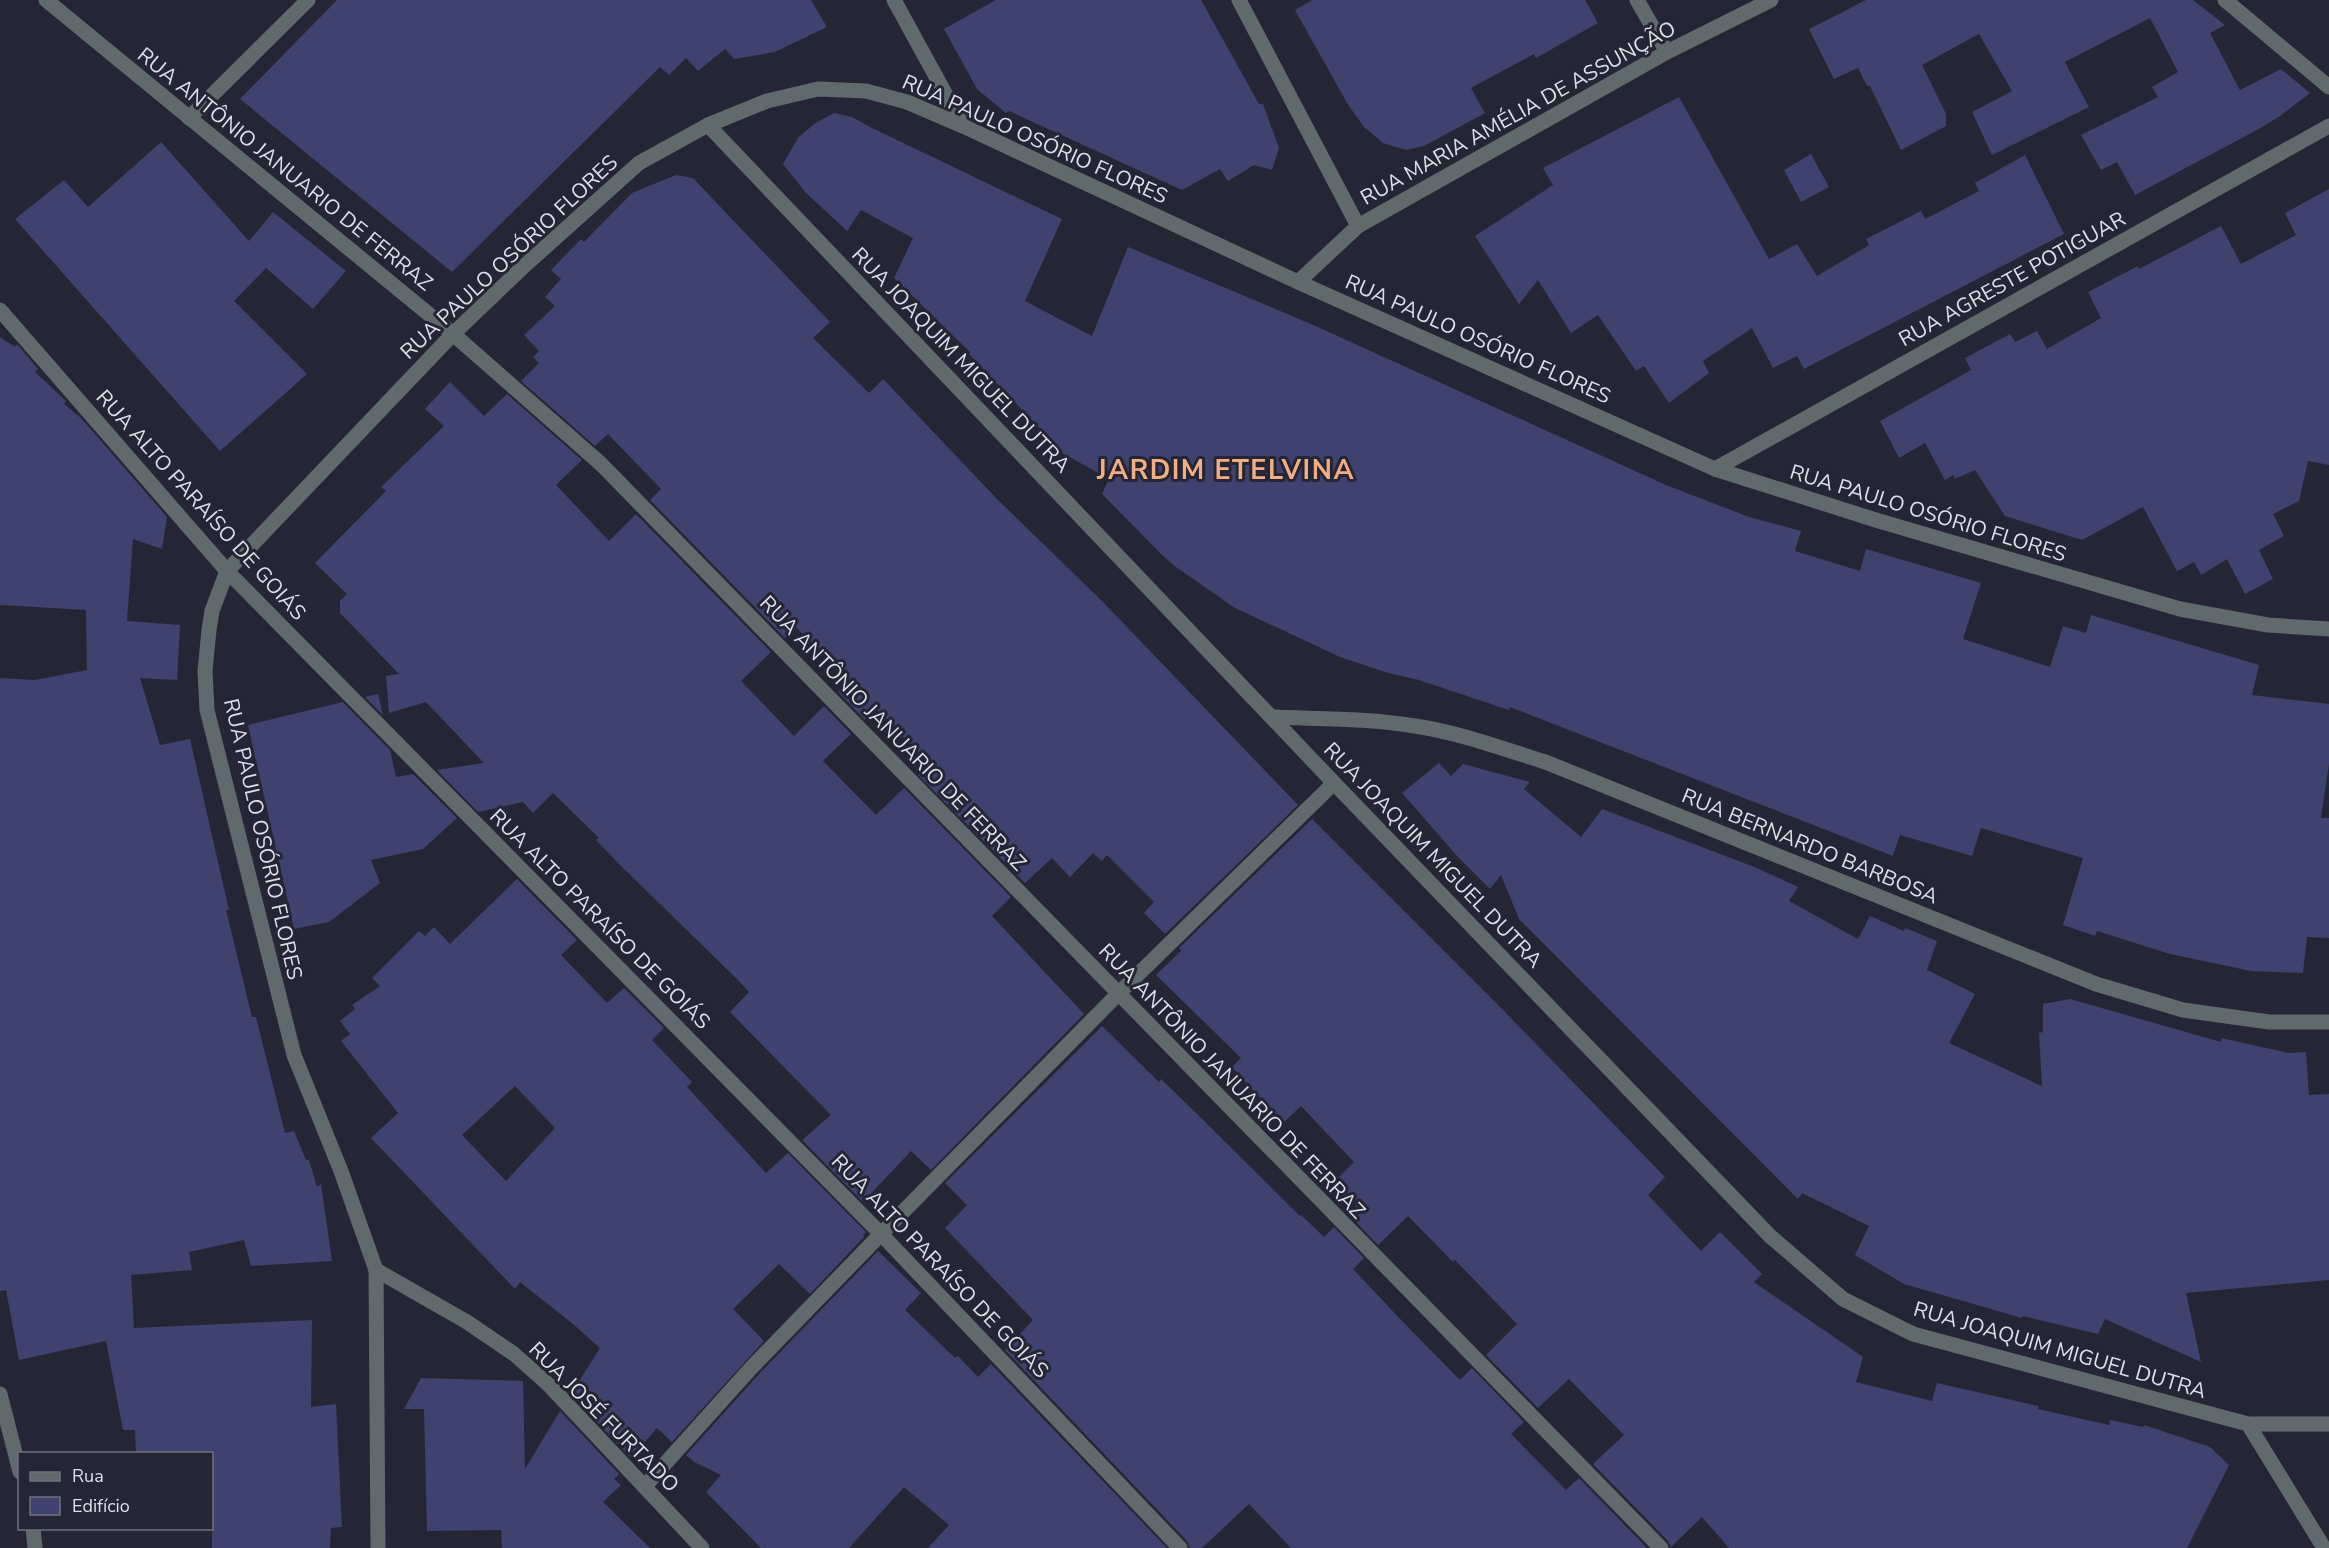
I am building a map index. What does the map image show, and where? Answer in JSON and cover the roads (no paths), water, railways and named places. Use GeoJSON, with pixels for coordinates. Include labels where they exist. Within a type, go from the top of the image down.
{"type":"FeatureCollection","features":[{"type":"Feature","properties":{"kind":"street","name":"RUA ANTÔNIO JANUARIO DE FERRAZ"},"geometry":{"type":"LineString","coordinates":[[46,0],[453,334],[601,464],[1661,1548]]}},
{"type":"Feature","properties":{"kind":"street"},"geometry":{"type":"LineString","coordinates":[[189,118],[308,0]]}},
{"type":"Feature","properties":{"kind":"street"},"geometry":{"type":"LineString","coordinates":[[894,0],[963,126]]}},
{"type":"Feature","properties":{"kind":"street"},"geometry":{"type":"LineString","coordinates":[[1239,0],[1359,226]]}},
{"type":"Feature","properties":{"kind":"street"},"geometry":{"type":"LineString","coordinates":[[1637,0],[1667,52]]}},
{"type":"Feature","properties":{"kind":"street","name":"RUA MARIA AMÉLIA DE ASSUNÇÃO"},"geometry":{"type":"LineString","coordinates":[[1298,282],[1359,226],[1667,52],[1771,0]]}},
{"type":"Feature","properties":{"kind":"street"},"geometry":{"type":"LineString","coordinates":[[2225,0],[2329,87]]}},
{"type":"Feature","properties":{"kind":"street","name":"RUA PAULO OSÓRIO FLORES"},"geometry":{"type":"LineString","coordinates":[[378,1548],[376,1270],[341,1171],[294,1055],[207,710],[208,630],[212,611],[227,571],[453,334],[522,268],[639,163],[708,125],[767,101],[818,90],[867,91],[907,102],[1298,282],[1715,469],[1890,525],[2180,609],[2268,625],[2329,629]]}},
{"type":"Feature","properties":{"kind":"street","name":"RUA JOAQUIM MIGUEL DUTRA"},"geometry":{"type":"LineString","coordinates":[[708,125],[1334,783],[1770,1236],[1843,1299],[1913,1334],[2248,1424],[2329,1424]]}},
{"type":"Feature","properties":{"kind":"street","name":"RUA AGRESTE POTIGUAR"},"geometry":{"type":"LineString","coordinates":[[1715,469],[2329,126]]}},
{"type":"Feature","properties":{"kind":"street","name":"RUA ALTO PARAÍSO DE GOIÁS"},"geometry":{"type":"LineString","coordinates":[[0,310],[227,571],[881,1234],[1180,1548]]}},
{"type":"Feature","properties":{"kind":"street","name":"RUA BERNARDO BARBOSA"},"geometry":{"type":"LineString","coordinates":[[1273,717],[1367,720],[1416,726],[1472,738],[1548,763],[2096,984],[2183,1011],[2269,1022],[2329,1022]]}},
{"type":"Feature","properties":{"kind":"street"},"geometry":{"type":"LineString","coordinates":[[645,1486],[752,1367],[881,1234],[1118,994],[1334,783]]}},
{"type":"Feature","properties":{"kind":"street","name":"RUA JOSÉ FURTADO"},"geometry":{"type":"LineString","coordinates":[[376,1270],[467,1322],[513,1354],[549,1385],[702,1548]]}},
{"type":"Feature","properties":{"kind":"street"},"geometry":{"type":"LineString","coordinates":[[0,1394],[18,1464]]}},
{"type":"Feature","properties":{"kind":"street"},"geometry":{"type":"LineString","coordinates":[[2248,1424],[2324,1548]]}},
{"type":"Feature","properties":{"kind":"street"},"geometry":{"type":"LineString","coordinates":[[33,1530],[35,1548]]}},
{"type":"Feature","properties":{"kind":"district","name":"JARDIM ETELVINA"},"geometry":{"type":"Point","coordinates":[1226,470]}}]}
